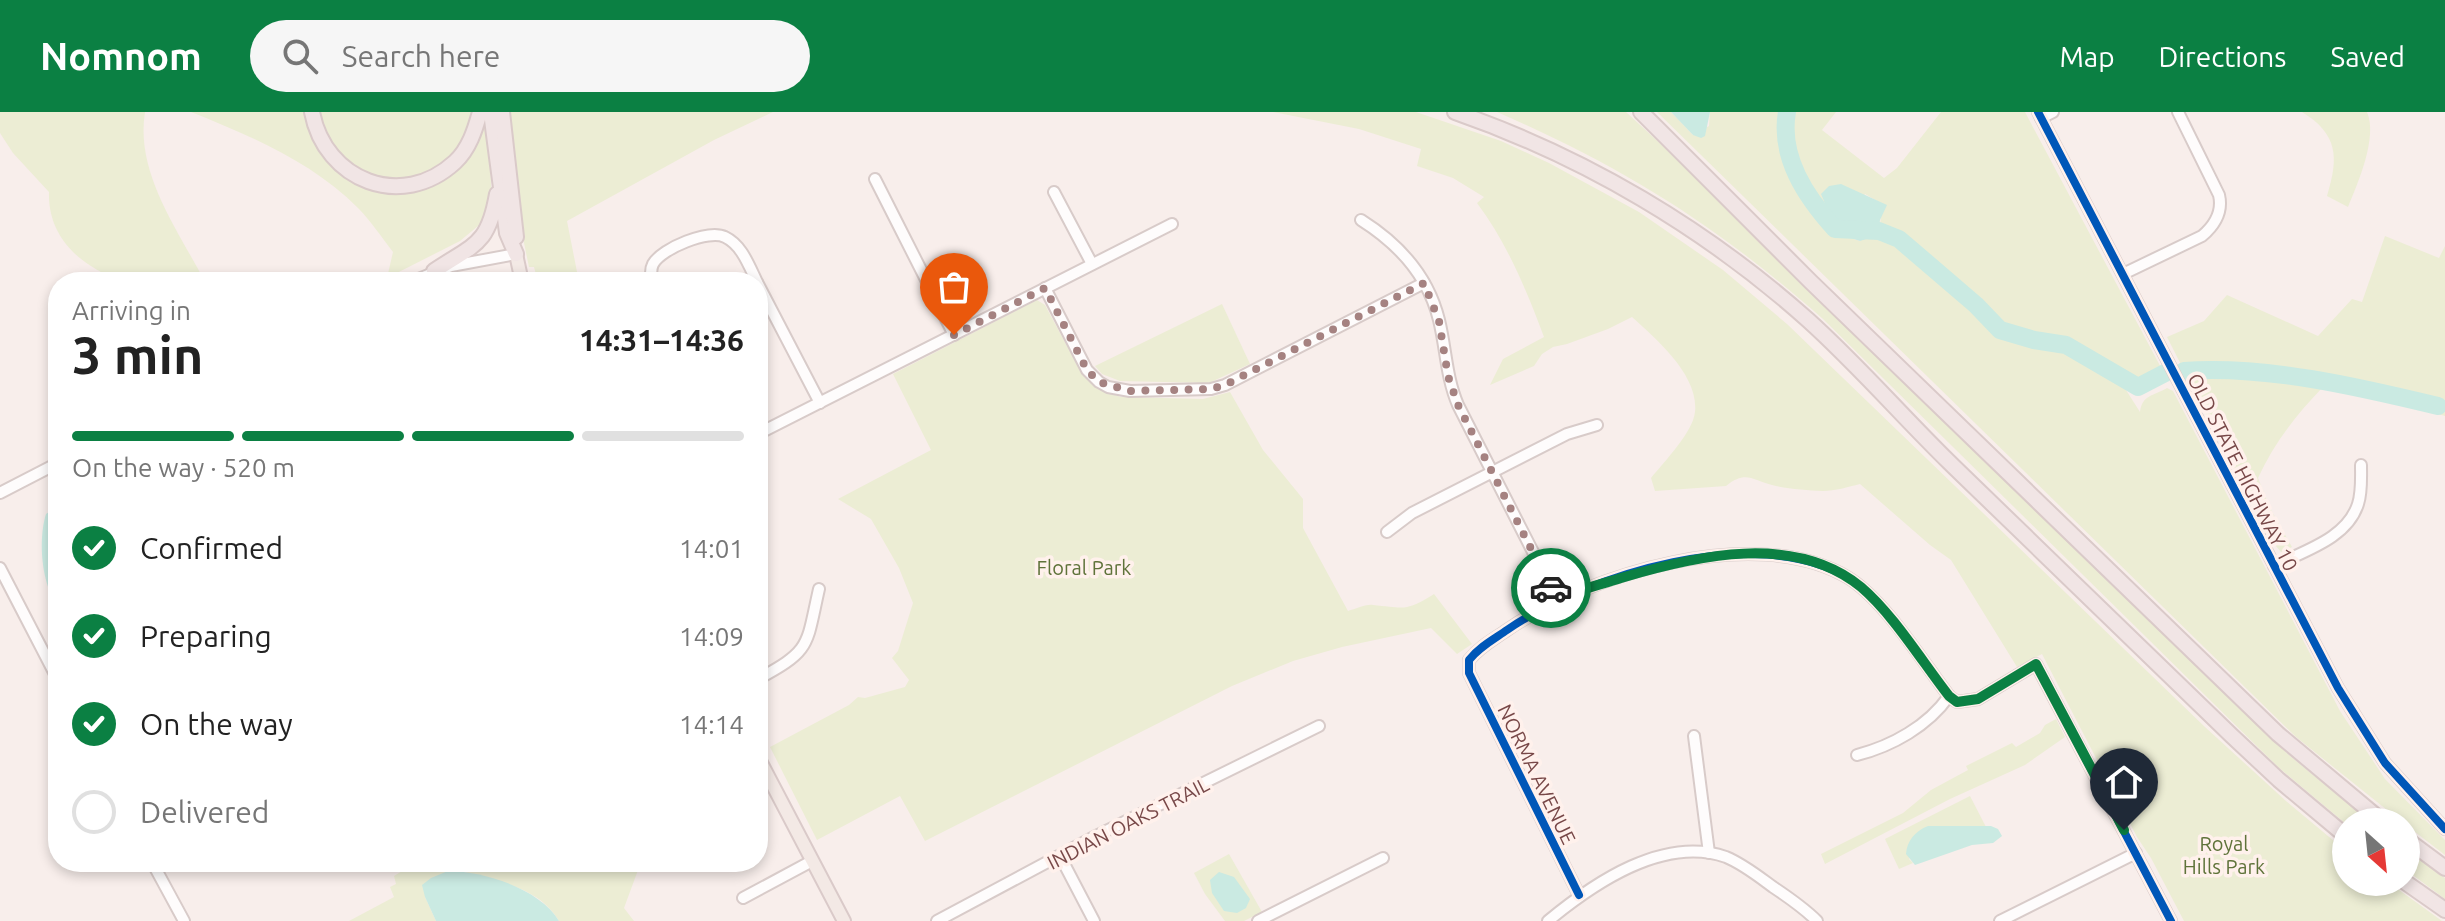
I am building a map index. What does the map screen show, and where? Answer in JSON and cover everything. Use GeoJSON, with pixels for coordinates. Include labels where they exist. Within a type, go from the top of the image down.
{"type":"FeatureCollection","features":[{"type":"Feature","properties":{"kind":"highway"},"geometry":{"type":"LineString","coordinates":[[312,112],[316,132],[337,163],[369,182],[388,186],[425,181],[456,161],[474,133],[480,112]]}},
{"type":"Feature","properties":{"kind":"highway"},"geometry":{"type":"LineString","coordinates":[[491,112],[507,233],[516,254]]}},
{"type":"Feature","properties":{"kind":"highway"},"geometry":{"type":"LineString","coordinates":[[502,112],[516,254]]}},
{"type":"Feature","properties":{"kind":"highway"},"geometry":{"type":"LineString","coordinates":[[1455,112],[1545,148],[1633,194],[1691,230],[1781,297],[1850,360],[1909,423],[2232,736],[2332,824]]}},
{"type":"Feature","properties":{"kind":"highway"},"geometry":{"type":"LineString","coordinates":[[1641,112],[1811,282],[2278,734],[2366,808]]}},
{"type":"Feature","properties":{"kind":"highway"},"geometry":{"type":"LineString","coordinates":[[434,271],[474,247],[486,235],[494,216],[500,182]]}},
{"type":"Feature","properties":{"kind":"highway"},"geometry":{"type":"LineString","coordinates":[[2420,849],[2445,868]]}},
{"type":"Feature","properties":{"kind":"highway"},"geometry":{"type":"LineString","coordinates":[[2420,892],[2445,910]]}},
{"type":"Feature","properties":{"kind":"main road"},"geometry":{"type":"LineString","coordinates":[[516,254],[520,272]]}},
{"type":"Feature","properties":{"kind":"main road"},"geometry":{"type":"LineString","coordinates":[[768,776],[844,921]]}},
{"type":"Feature","properties":{"kind":"street"},"geometry":{"type":"LineString","coordinates":[[2040,115],[2053,112]]}},
{"type":"Feature","properties":{"kind":"street"},"geometry":{"type":"LineString","coordinates":[[2123,274],[2202,236],[2221,207],[2219,195],[2178,112]]}},
{"type":"Feature","properties":{"kind":"street","name":"OLD STATE HIGHWAY 10"},"geometry":{"type":"LineString","coordinates":[[2040,115],[2364,733],[2409,792],[2445,829]]}},
{"type":"Feature","properties":{"kind":"street"},"geometry":{"type":"LineString","coordinates":[[875,179],[954,335]]}},
{"type":"Feature","properties":{"kind":"street"},"geometry":{"type":"LineString","coordinates":[[1054,192],[1092,264]]}},
{"type":"Feature","properties":{"kind":"street"},"geometry":{"type":"LineString","coordinates":[[1361,220],[1391,240],[1405,254],[1424,283],[1439,321],[1452,390],[1557,599],[1675,562],[1725,554],[1771,555],[1812,562],[1848,578],[1863,589],[1957,702],[1978,699],[2036,664],[2171,921]]}},
{"type":"Feature","properties":{"kind":"street"},"geometry":{"type":"LineString","coordinates":[[768,429],[1172,224]]}},
{"type":"Feature","properties":{"kind":"street"},"geometry":{"type":"LineString","coordinates":[[651,272],[656,260],[709,233],[728,238],[736,245],[752,272]]}},
{"type":"Feature","properties":{"kind":"street"},"geometry":{"type":"LineString","coordinates":[[434,271],[516,254]]}},
{"type":"Feature","properties":{"kind":"street"},"geometry":{"type":"LineString","coordinates":[[1045,288],[1092,377],[1108,387],[1130,391],[1211,389],[1225,385],[1424,283]]}},
{"type":"Feature","properties":{"kind":"street"},"geometry":{"type":"LineString","coordinates":[[768,302],[820,403]]}},
{"type":"Feature","properties":{"kind":"street"},"geometry":{"type":"LineString","coordinates":[[1387,532],[1412,513],[1567,434],[1597,425]]}},
{"type":"Feature","properties":{"kind":"street"},"geometry":{"type":"LineString","coordinates":[[2274,566],[2334,536],[2348,523],[2358,504],[2361,465]]}},
{"type":"Feature","properties":{"kind":"street"},"geometry":{"type":"LineString","coordinates":[[0,493],[48,468]]}},
{"type":"Feature","properties":{"kind":"street"},"geometry":{"type":"LineString","coordinates":[[0,568],[48,661]]}},
{"type":"Feature","properties":{"kind":"street"},"geometry":{"type":"LineString","coordinates":[[768,674],[802,651],[819,589]]}},
{"type":"Feature","properties":{"kind":"street","name":"NORMA AVENUE"},"geometry":{"type":"LineString","coordinates":[[1557,599],[1481,648],[1469,660],[1467,667],[1579,895]]}},
{"type":"Feature","properties":{"kind":"street"},"geometry":{"type":"LineString","coordinates":[[1857,755],[1879,749],[1932,717],[1949,696]]}},
{"type":"Feature","properties":{"kind":"street","name":"INDIAN OAKS TRAIL"},"geometry":{"type":"LineString","coordinates":[[937,921],[1319,726]]}},
{"type":"Feature","properties":{"kind":"street"},"geometry":{"type":"LineString","coordinates":[[1694,736],[1709,853]]}},
{"type":"Feature","properties":{"kind":"street"},"geometry":{"type":"LineString","coordinates":[[1548,921],[1579,895],[1607,878],[1659,856],[1690,851],[1709,853],[1745,867],[1817,921]]}},
{"type":"Feature","properties":{"kind":"street"},"geometry":{"type":"LineString","coordinates":[[2000,921],[2136,853]]}},
{"type":"Feature","properties":{"kind":"street"},"geometry":{"type":"LineString","coordinates":[[1060,856],[1094,921]]}},
{"type":"Feature","properties":{"kind":"street"},"geometry":{"type":"LineString","coordinates":[[1258,921],[1383,858]]}},
{"type":"Feature","properties":{"kind":"street"},"geometry":{"type":"LineString","coordinates":[[743,898],[812,861]]}},
{"type":"Feature","properties":{"kind":"street"},"geometry":{"type":"LineString","coordinates":[[157,872],[184,921]]}},
{"type":"Feature","properties":{"kind":"green space"},"geometry":{"type":"Polygon","coordinates":[[[0,112],[145,112],[146,157],[152,179],[200,272],[100,272],[81,259],[66,244],[55,225],[49,192],[13,153],[0,133],[0,112]]]}},
{"type":"Feature","properties":{"kind":"green space"},"geometry":{"type":"Polygon","coordinates":[[[191,112],[308,112],[348,177],[432,183],[483,123],[488,124],[492,204],[482,229],[478,226],[460,241],[399,272],[388,272],[393,252],[363,213],[301,164],[191,112]]]}},
{"type":"Feature","properties":{"kind":"green space"},"geometry":{"type":"Polygon","coordinates":[[[318,112],[475,112],[456,154],[440,167],[411,179],[388,180],[362,173],[328,143],[318,112]]]}},
{"type":"Feature","properties":{"kind":"green space"},"geometry":{"type":"Polygon","coordinates":[[[509,112],[773,112],[714,140],[567,221],[577,272],[535,272],[534,267],[529,267],[509,112]]]}},
{"type":"Feature","properties":{"kind":"green space","name":"Royal Hills Park"},"geometry":{"type":"Polygon","coordinates":[[[1273,112],[1416,112],[1501,141],[1639,212],[1723,270],[1787,324],[2205,727],[2332,839],[2332,896],[2407,896],[2442,921],[2184,921],[2042,654],[2017,667],[1951,560],[1860,484],[1823,491],[1772,485],[1744,477],[1726,486],[1655,491],[1651,478],[1689,428],[1695,412],[1694,398],[1683,371],[1674,359],[1632,317],[1608,329],[1553,347],[1542,354],[1534,366],[1490,385],[1503,359],[1544,337],[1515,267],[1477,203],[1484,197],[1453,178],[1417,166],[1421,149],[1359,129],[1273,112]]]}},
{"type":"Feature","properties":{"kind":"green space"},"geometry":{"type":"Polygon","coordinates":[[[1497,112],[1626,112],[1716,195],[2289,755],[2353,808],[2332,808],[2332,812],[2278,767],[1823,319],[1784,286],[1669,202],[1629,177],[1497,112]]]}},
{"type":"Feature","properties":{"kind":"green space"},"geometry":{"type":"Polygon","coordinates":[[[1657,112],[1671,112],[1693,135],[1709,126],[1710,112],[1836,112],[1822,130],[1884,178],[1897,168],[1941,112],[2025,112],[2166,377],[2152,386],[2135,381],[2126,390],[2140,412],[2143,402],[2149,397],[2167,388],[2173,391],[2340,711],[2385,779],[2414,808],[2385,808],[2296,737],[1657,112]],[[1865,194],[1838,234],[1860,241],[1880,226],[1882,204],[1865,194]]]}},
{"type":"Feature","properties":{"kind":"green space"},"geometry":{"type":"Polygon","coordinates":[[[2302,112],[2367,112],[2370,122],[2368,147],[2348,207],[2327,196],[2333,170],[2332,148],[2323,129],[2302,112]]]}},
{"type":"Feature","properties":{"kind":"green space"},"geometry":{"type":"Polygon","coordinates":[[[2385,236],[2439,258],[2445,246],[2445,416],[2353,390],[2323,387],[2286,430],[2258,478],[2270,508],[2292,547],[2281,552],[2269,538],[2167,337],[2204,321],[2227,295],[2318,336],[2352,299],[2362,302],[2385,236]]]}},
{"type":"Feature","properties":{"kind":"green space","name":"Floral Park"},"geometry":{"type":"Polygon","coordinates":[[[1037,300],[1045,305],[1082,374],[1103,391],[1121,397],[1203,399],[1230,392],[1263,450],[1303,499],[1303,528],[1348,611],[1370,605],[1405,607],[1434,594],[1472,644],[1457,654],[1431,628],[1293,661],[1232,686],[925,841],[900,796],[817,840],[770,747],[849,705],[858,697],[865,698],[905,687],[909,680],[892,658],[898,651],[913,603],[899,568],[871,519],[838,499],[931,450],[893,374],[1037,300]]]}},
{"type":"Feature","properties":{"kind":"green space"},"geometry":{"type":"Polygon","coordinates":[[[1222,304],[1250,364],[1209,383],[1120,381],[1102,374],[1095,366],[1222,304]]]}},
{"type":"Feature","properties":{"kind":"green space"},"geometry":{"type":"Polygon","coordinates":[[[2056,719],[2065,737],[2025,765],[1950,799],[1825,864],[1821,854],[1903,813],[1931,790],[1968,770],[1966,766],[2012,743],[2016,747],[2056,719]]]}},
{"type":"Feature","properties":{"kind":"green space"},"geometry":{"type":"Polygon","coordinates":[[[1970,796],[1986,827],[1928,826],[1909,859],[1913,863],[1899,869],[1885,839],[1970,796]]]}},
{"type":"Feature","properties":{"kind":"green space"},"geometry":{"type":"Polygon","coordinates":[[[2420,815],[2445,840],[2445,855],[2420,836],[2420,815]]]}},
{"type":"Feature","properties":{"kind":"green space"},"geometry":{"type":"Polygon","coordinates":[[[1229,854],[1262,912],[1244,921],[1225,921],[1194,873],[1229,854]]]}},
{"type":"Feature","properties":{"kind":"green space"},"geometry":{"type":"Polygon","coordinates":[[[2420,859],[2445,878],[2445,899],[2420,880],[2420,859]]]}},
{"type":"Feature","properties":{"kind":"green space"},"geometry":{"type":"Polygon","coordinates":[[[401,872],[460,872],[425,897],[436,921],[349,921],[394,897],[390,887],[396,884],[394,876],[401,872]]]}},
{"type":"Feature","properties":{"kind":"green space"},"geometry":{"type":"Polygon","coordinates":[[[465,872],[637,872],[624,908],[634,921],[559,921],[540,900],[503,882],[465,872]]]}},
{"type":"Feature","properties":{"kind":"water"},"geometry":{"type":"Polygon","coordinates":[[[1671,112],[1710,112],[1705,136],[1693,135],[1671,112]]]}},
{"type":"Feature","properties":{"kind":"water"},"geometry":{"type":"Polygon","coordinates":[[[1841,184],[1887,205],[1878,235],[1860,241],[1838,234],[1821,194],[1829,186],[1841,184]]]}},
{"type":"Feature","properties":{"kind":"water"},"geometry":{"type":"Polygon","coordinates":[[[48,513],[48,586],[42,549],[48,513]]]}},
{"type":"Feature","properties":{"kind":"water"},"geometry":{"type":"Polygon","coordinates":[[[1928,826],[1991,826],[1998,829],[2002,836],[1993,843],[1972,845],[1915,865],[1906,854],[1908,845],[1916,834],[1928,826]]]}},
{"type":"Feature","properties":{"kind":"water"},"geometry":{"type":"Polygon","coordinates":[[[446,872],[462,872],[494,878],[539,900],[559,921],[436,921],[422,885],[446,872]]]}},
{"type":"Feature","properties":{"kind":"water"},"geometry":{"type":"Polygon","coordinates":[[[1219,872],[1234,877],[1250,899],[1246,908],[1237,913],[1224,911],[1212,893],[1210,880],[1219,872]]]}},
{"type":"Feature","properties":{"kind":"waterway"},"geometry":{"type":"LineString","coordinates":[[1787,112],[1787,145],[1797,175],[1814,204],[1835,229],[1879,231],[1899,239],[1976,305],[2000,330],[2066,345],[2138,387],[2165,373]]}},
{"type":"Feature","properties":{"kind":"waterway"},"geometry":{"type":"LineString","coordinates":[[2184,371],[2280,374],[2438,406]]}},
{"type":"Feature","properties":{"kind":"waterway"},"geometry":{"type":"LineString","coordinates":[[2438,406],[2445,407]]}},
{"type":"Feature","properties":{"kind":"cycle path"},"geometry":{"type":"LineString","coordinates":[[2038,112],[2338,688],[2385,763],[2445,829]]}},
{"type":"Feature","properties":{"kind":"cycle path"},"geometry":{"type":"LineString","coordinates":[[1579,895],[1469,673],[1469,660],[1477,651],[1541,609],[1626,574],[1673,562],[1721,555],[1767,555],[1809,561],[1847,577],[1861,587],[1888,615],[1949,696],[1957,702],[1978,699],[2036,664],[2171,921]]}},
{"type":"Feature","properties":{"kind":"way so far"},"geometry":{"type":"LineString","coordinates":[[954,335],[1045,288],[1087,370],[1099,382],[1130,391],[1211,389],[1225,385],[1424,283],[1435,306],[1448,376],[1458,405],[1551,588]]}},
{"type":"Feature","properties":{"kind":"route"},"geometry":{"type":"LineString","coordinates":[[1551,588],[1557,599],[1675,562],[1725,554],[1771,555],[1812,562],[1830,569],[1863,589],[1879,605],[1949,696],[1957,702],[1978,699],[2036,664],[2124,830]]}}]}
